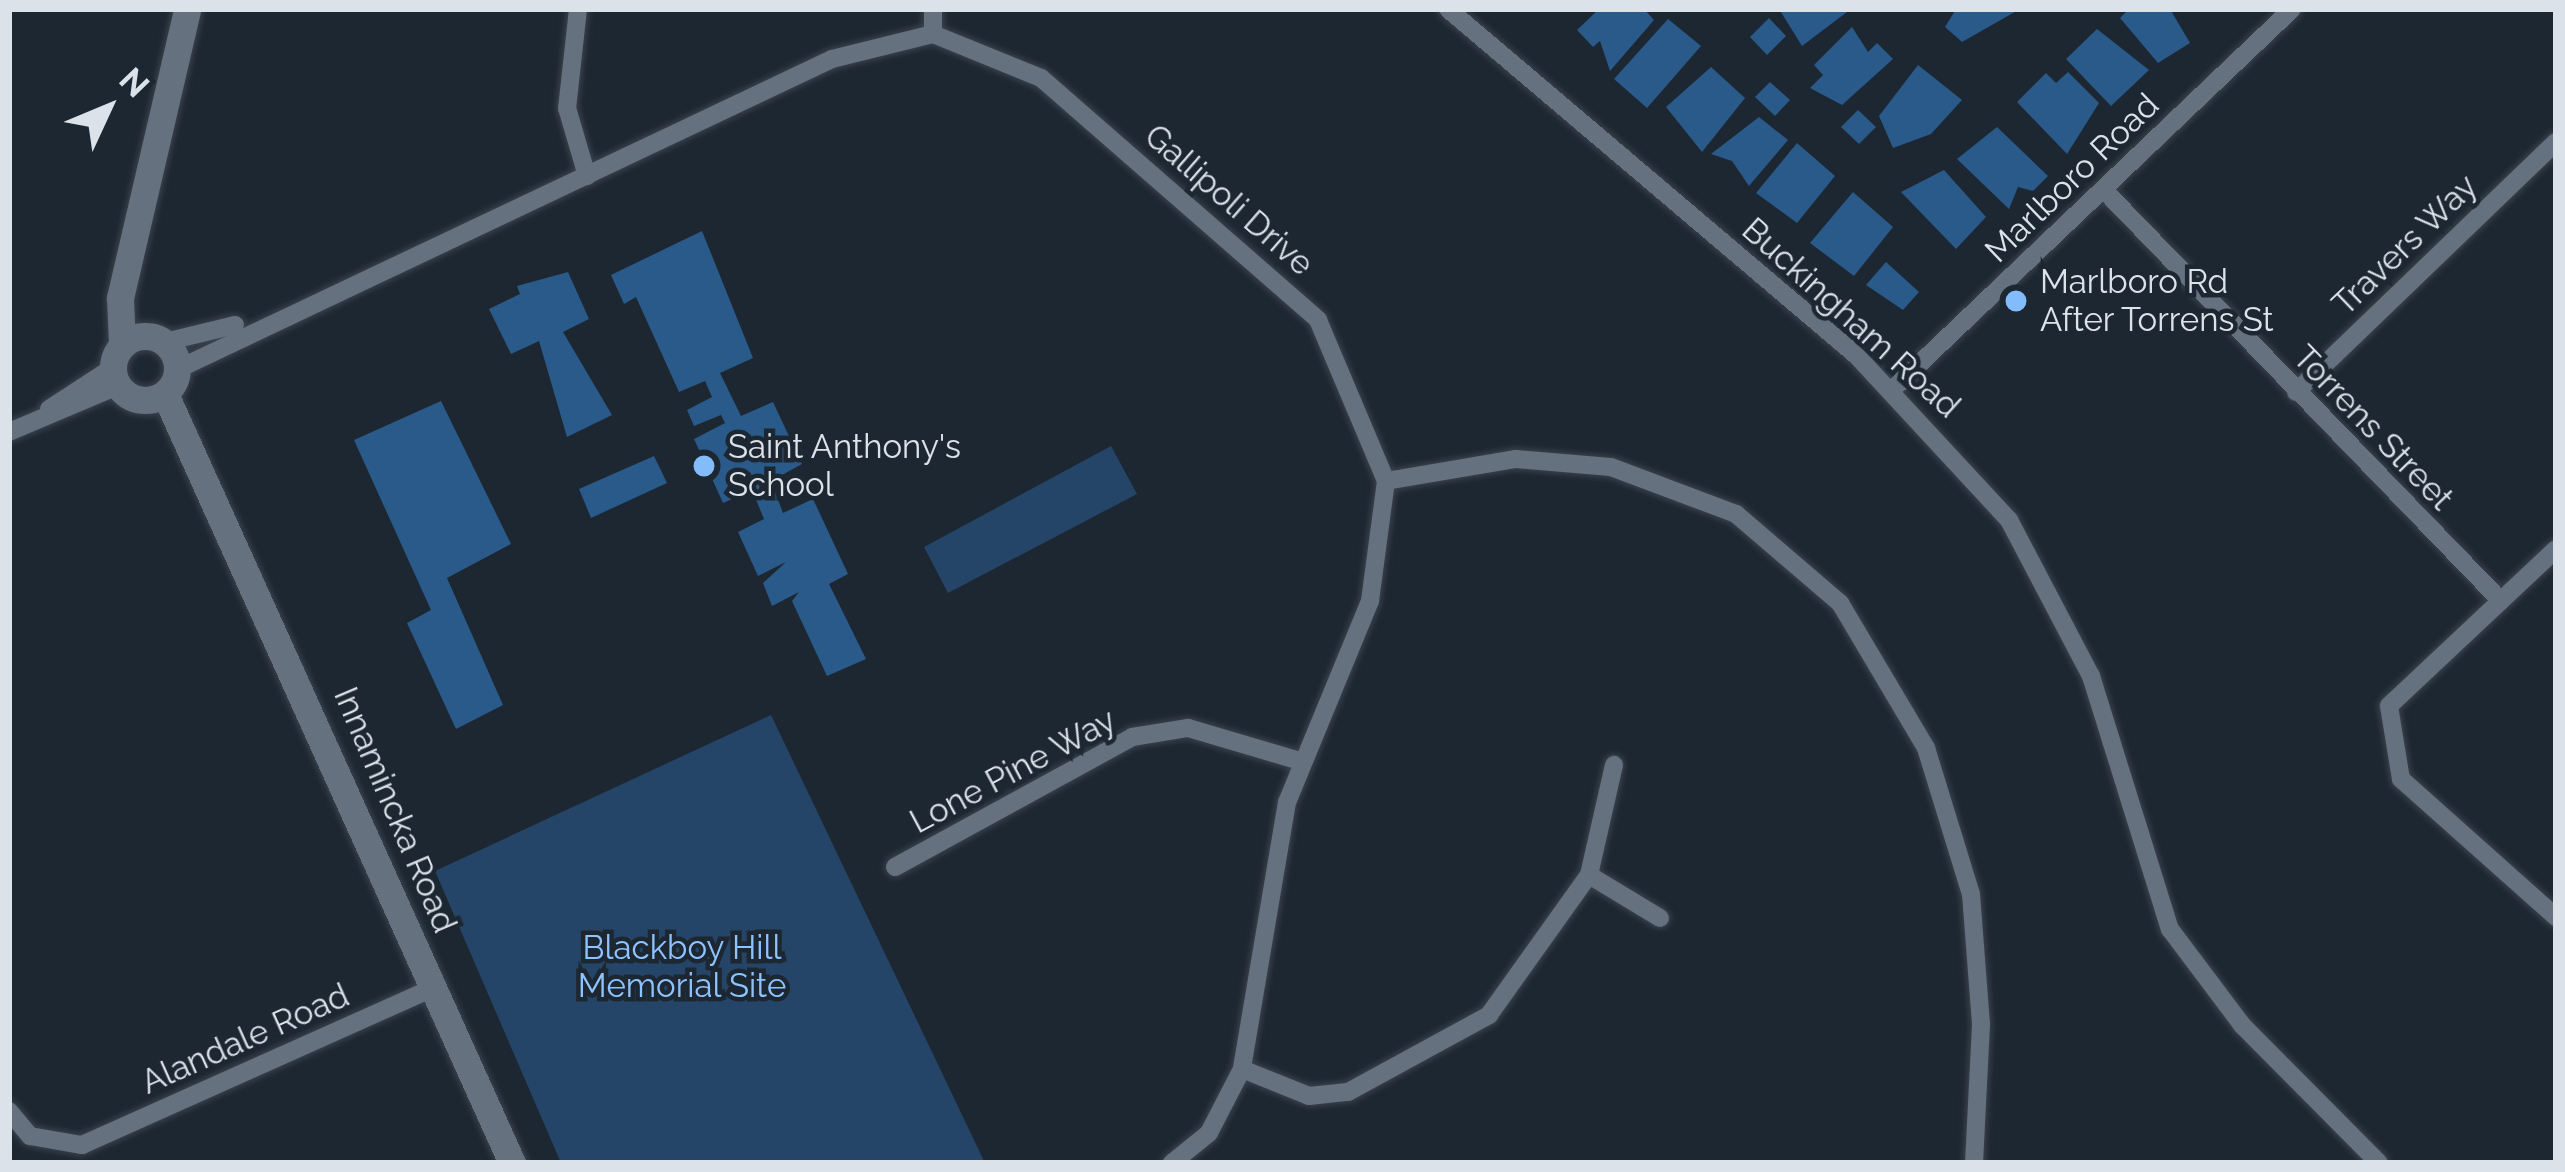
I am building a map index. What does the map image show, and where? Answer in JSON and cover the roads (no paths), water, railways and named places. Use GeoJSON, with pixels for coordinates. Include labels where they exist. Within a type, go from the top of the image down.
{"type":"FeatureCollection","features":[{"type":"Feature","properties":{"kind":"main road"},"geometry":{"type":"LineString","coordinates":[[118,366],[135,231],[187,9]]}},
{"type":"Feature","properties":{"kind":"main road"},"geometry":{"type":"LineString","coordinates":[[118,366],[159,339],[139,305],[135,231]]}},
{"type":"Feature","properties":{"kind":"main road","name":"Innamincka Road"},"geometry":{"type":"LineString","coordinates":[[159,339],[163,388],[512,1163]]}},
{"type":"Feature","properties":{"kind":"main road"},"geometry":{"type":"LineString","coordinates":[[118,366],[163,388]]}},
{"type":"Feature","properties":{"kind":"street"},"geometry":{"type":"LineString","coordinates":[[578,9],[567,108],[587,176]]}},
{"type":"Feature","properties":{"kind":"street"},"geometry":{"type":"LineString","coordinates":[[163,388],[281,314],[832,59],[933,34],[933,9]]}},
{"type":"Feature","properties":{"kind":"street","name":"Buckingham Road"},"geometry":{"type":"LineString","coordinates":[[1448,9],[1893,389],[2009,520],[2054,592],[2091,676],[2170,928],[2198,975],[2379,1163]]}},
{"type":"Feature","properties":{"kind":"street","name":"Marlboro Road"},"geometry":{"type":"LineString","coordinates":[[1893,389],[2292,9]]}},
{"type":"Feature","properties":{"kind":"street","name":"Gallipoli Drive"},"geometry":{"type":"LineString","coordinates":[[933,34],[1041,78],[1280,280],[1343,362],[1386,481],[1370,601],[1300,761],[1242,1069],[1209,1133],[1172,1163]]}},
{"type":"Feature","properties":{"kind":"street","name":"Travers Way"},"geometry":{"type":"LineString","coordinates":[[2296,392],[2556,142]]}},
{"type":"Feature","properties":{"kind":"street","name":"Torrens Street"},"geometry":{"type":"LineString","coordinates":[[2104,190],[2501,602]]}},
{"type":"Feature","properties":{"kind":"street"},"geometry":{"type":"LineString","coordinates":[[159,339],[281,314]]}},
{"type":"Feature","properties":{"kind":"street"},"geometry":{"type":"LineString","coordinates":[[9,432],[118,366]]}},
{"type":"Feature","properties":{"kind":"street"},"geometry":{"type":"LineString","coordinates":[[1386,481],[1516,459],[1611,466],[1736,514],[1840,603],[1926,748],[1971,894],[1981,1025],[1974,1163]]}},
{"type":"Feature","properties":{"kind":"street"},"geometry":{"type":"LineString","coordinates":[[2556,549],[2390,706],[2401,779],[2556,917]]}},
{"type":"Feature","properties":{"kind":"street","name":"Lone Pine Way"},"geometry":{"type":"LineString","coordinates":[[896,867],[1132,737],[1188,728],[1300,761]]}},
{"type":"Feature","properties":{"kind":"street"},"geometry":{"type":"LineString","coordinates":[[1242,1069],[1309,1096],[1348,1092],[1460,1038],[1514,988],[1589,875],[1614,765]]}},
{"type":"Feature","properties":{"kind":"street"},"geometry":{"type":"LineString","coordinates":[[1589,875],[1660,918]]}},
{"type":"Feature","properties":{"kind":"street","name":"Alandale Road"},"geometry":{"type":"LineString","coordinates":[[86,1154],[433,988]]}},
{"type":"Feature","properties":{"kind":"street"},"geometry":{"type":"LineString","coordinates":[[9,1111],[30,1136],[86,1154]]}},
{"type":"Feature","properties":{"kind":"place","name":"Marlboro Rd After Torrens St"},"geometry":{"type":"Point","coordinates":[2016,301]}},
{"type":"Feature","properties":{"kind":"place","name":"Saint Anthony's School"},"geometry":{"type":"Point","coordinates":[704,466]}},
{"type":"Feature","properties":{"kind":"park label","name":"Blackboy Hill Memorial Site"},"geometry":{"type":"Point","coordinates":[682,967]}}]}
